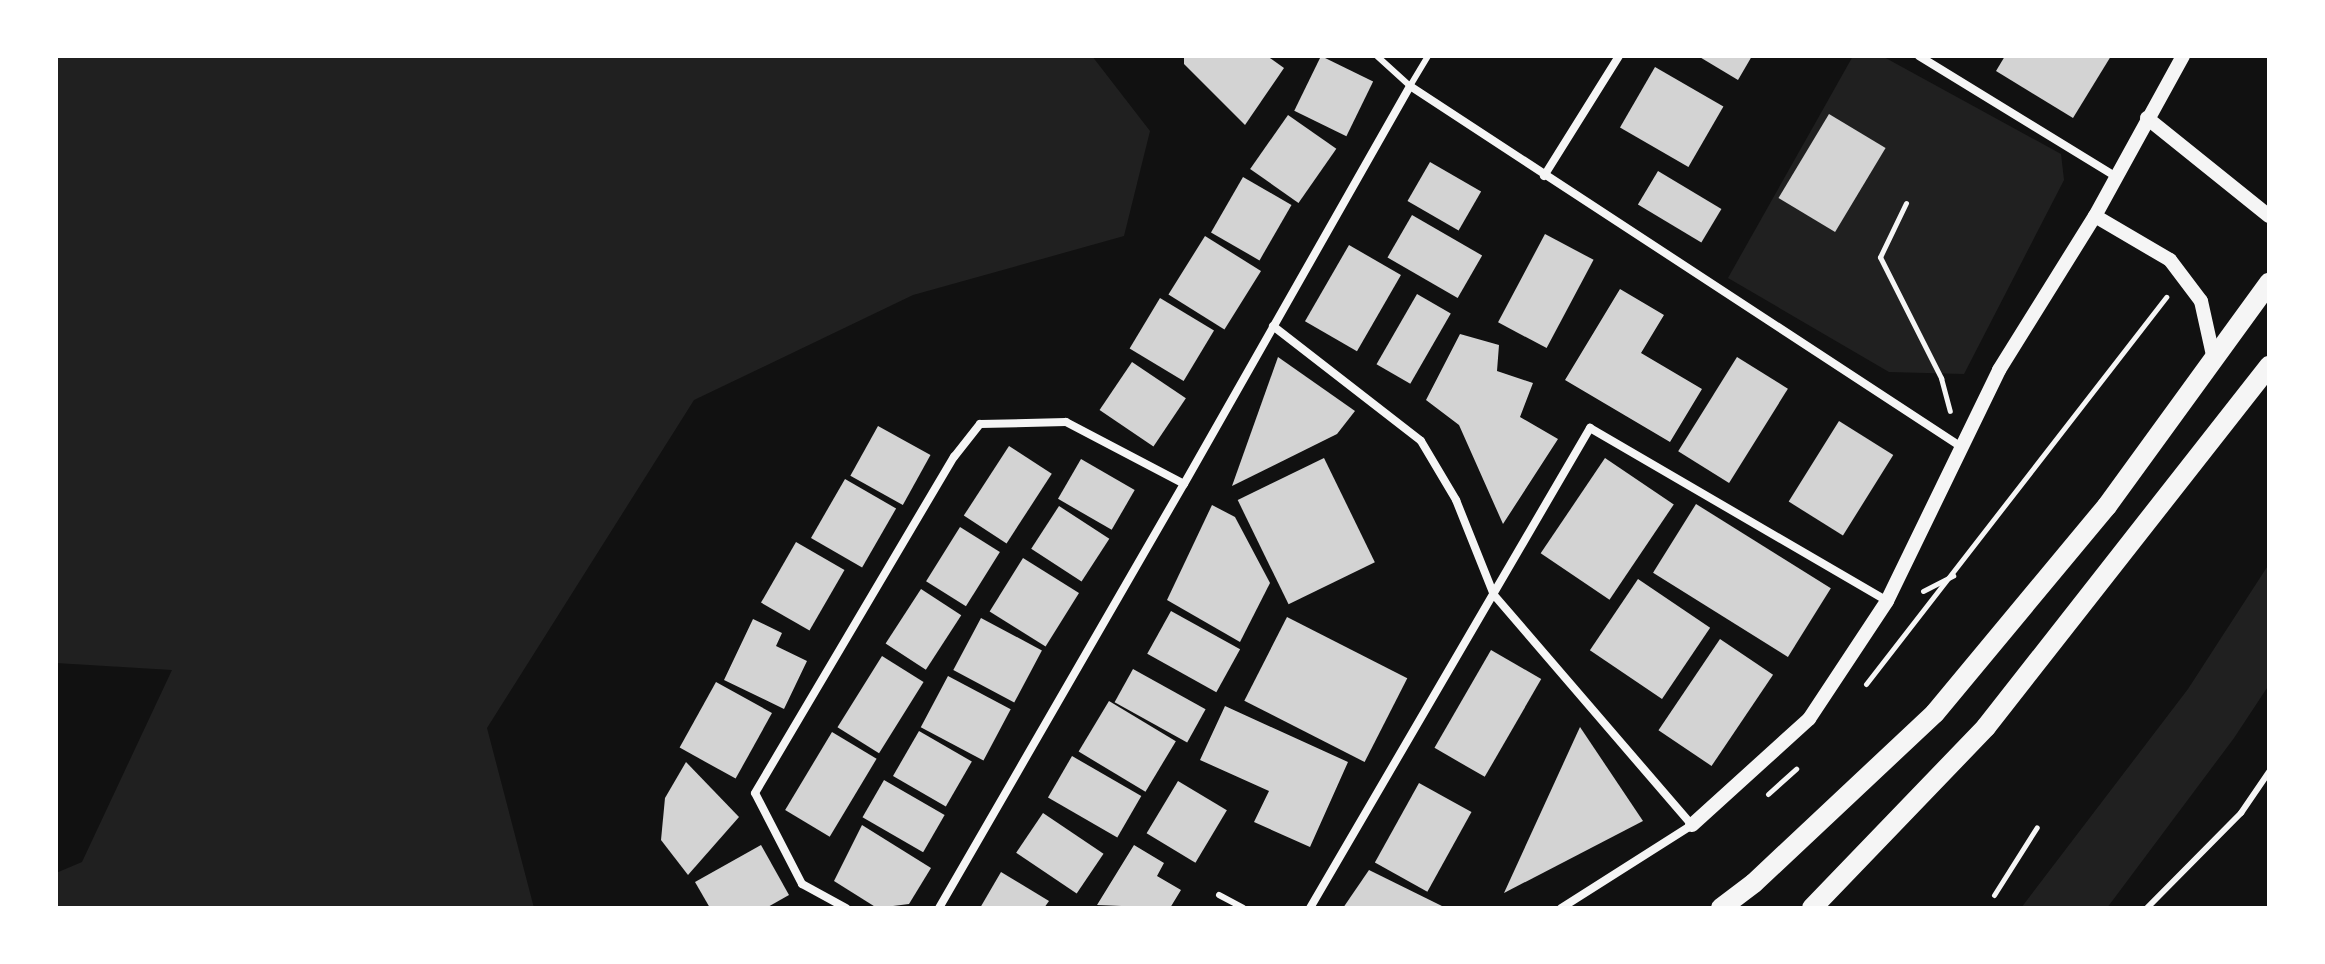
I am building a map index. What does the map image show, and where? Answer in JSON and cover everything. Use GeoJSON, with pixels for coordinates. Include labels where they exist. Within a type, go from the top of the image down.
{"type":"FeatureCollection","features":[{"type":"Feature","properties":{"kind":"main road"},"geometry":{"type":"LineString","coordinates":[[1721,908],[1935,713],[2107,506],[2213,355],[2269,283]]}},
{"type":"Feature","properties":{"kind":"main road"},"geometry":{"type":"LineString","coordinates":[[1812,908],[1986,727],[2269,366]]}},
{"type":"Feature","properties":{"kind":"street"},"geometry":{"type":"LineString","coordinates":[[1544,176],[1619,56]]}},
{"type":"Feature","properties":{"kind":"street"},"geometry":{"type":"LineString","coordinates":[[1919,56],[2115,176]]}},
{"type":"Feature","properties":{"kind":"street"},"geometry":{"type":"LineString","coordinates":[[1561,908],[1692,825],[1809,719],[1887,601],[1999,370],[2095,216],[2183,56]]}},
{"type":"Feature","properties":{"kind":"street"},"geometry":{"type":"LineString","coordinates":[[939,908],[1410,86],[1960,446]]}},
{"type":"Feature","properties":{"kind":"street"},"geometry":{"type":"LineString","coordinates":[[2147,118],[2269,216]]}},
{"type":"Feature","properties":{"kind":"street"},"geometry":{"type":"LineString","coordinates":[[2095,216],[2170,260],[2201,301],[2213,355]]}},
{"type":"Feature","properties":{"kind":"street"},"geometry":{"type":"LineString","coordinates":[[1273,326],[1421,441],[1456,500],[1494,595],[1692,825]]}},
{"type":"Feature","properties":{"kind":"street"},"geometry":{"type":"LineString","coordinates":[[846,908],[802,884],[755,793],[954,457],[980,424],[1066,422],[1184,484]]}},
{"type":"Feature","properties":{"kind":"street"},"geometry":{"type":"LineString","coordinates":[[1310,908],[1590,428],[1887,601]]}},
{"type":"Feature","properties":{"kind":"lane"},"geometry":{"type":"LineString","coordinates":[[1377,56],[1410,86],[1428,56]]}},
{"type":"Feature","properties":{"kind":"lane"},"geometry":{"type":"LineString","coordinates":[[2147,908],[2241,813],[2269,772]]}},
{"type":"Feature","properties":{"kind":"lane"},"geometry":{"type":"LineString","coordinates":[[1219,895],[1243,908]]}},
{"type":"Feature","properties":{"kind":"path"},"geometry":{"type":"LineString","coordinates":[[1906,203],[1880,257],[1941,378],[1960,446]]}},
{"type":"Feature","properties":{"kind":"path"},"geometry":{"type":"LineString","coordinates":[[1858,694],[2182,276]]}},
{"type":"Feature","properties":{"kind":"path"},"geometry":{"type":"LineString","coordinates":[[1994,895],[2037,827]]}},
{"type":"Feature","properties":{"kind":"shaded area"},"geometry":{"type":"Polygon","coordinates":[[[56,56],[1092,56],[1150,131],[1124,236],[913,295],[694,400],[487,728],[534,908],[56,908],[56,873],[82,862],[172,670],[56,663],[56,56]]]}},
{"type":"Feature","properties":{"kind":"shaded area"},"geometry":{"type":"Polygon","coordinates":[[[1853,56],[1882,56],[2061,154],[2064,180],[1964,374],[1889,372],[1728,278],[1853,56]]]}},
{"type":"Feature","properties":{"kind":"shaded area"},"geometry":{"type":"Polygon","coordinates":[[[2269,564],[2269,685],[2234,738],[2107,908],[2021,908],[2188,689],[2269,564]]]}},
{"type":"Feature","properties":{"kind":"building"},"geometry":{"type":"Polygon","coordinates":[[[1184,56],[1267,56],[1284,68],[1245,125],[1184,64],[1184,56]]]}},
{"type":"Feature","properties":{"kind":"building"},"geometry":{"type":"Polygon","coordinates":[[[1321,56],[1373,81],[1346,136],[1294,111],[1321,56]]]}},
{"type":"Feature","properties":{"kind":"building"},"geometry":{"type":"Polygon","coordinates":[[[1698,56],[1752,56],[1738,80],[1698,56]]]}},
{"type":"Feature","properties":{"kind":"building"},"geometry":{"type":"Polygon","coordinates":[[[2005,56],[2111,56],[2073,118],[1996,71],[2005,56]]]}},
{"type":"Feature","properties":{"kind":"building"},"geometry":{"type":"Polygon","coordinates":[[[1655,67],[1723,106],[1688,167],[1620,128],[1655,67]]]}},
{"type":"Feature","properties":{"kind":"building"},"geometry":{"type":"Polygon","coordinates":[[[1829,114],[1886,148],[1835,232],[1779,198],[1829,114]]]}},
{"type":"Feature","properties":{"kind":"building"},"geometry":{"type":"Polygon","coordinates":[[[1288,115],[1336,149],[1298,203],[1250,169],[1288,115]]]}},
{"type":"Feature","properties":{"kind":"building"},"geometry":{"type":"Polygon","coordinates":[[[1430,162],[1481,192],[1459,230],[1408,201],[1430,162]]]}},
{"type":"Feature","properties":{"kind":"building"},"geometry":{"type":"Polygon","coordinates":[[[1658,171],[1721,209],[1701,243],[1638,204],[1658,171]]]}},
{"type":"Feature","properties":{"kind":"building"},"geometry":{"type":"Polygon","coordinates":[[[1243,177],[1291,205],[1259,260],[1211,232],[1243,177]]]}},
{"type":"Feature","properties":{"kind":"building"},"geometry":{"type":"Polygon","coordinates":[[[1412,215],[1482,256],[1458,298],[1388,257],[1412,215]]]}},
{"type":"Feature","properties":{"kind":"building"},"geometry":{"type":"Polygon","coordinates":[[[1545,234],[1594,260],[1547,348],[1498,322],[1545,234]]]}},
{"type":"Feature","properties":{"kind":"building"},"geometry":{"type":"Polygon","coordinates":[[[1205,236],[1261,271],[1224,329],[1168,295],[1205,236]]]}},
{"type":"Feature","properties":{"kind":"building"},"geometry":{"type":"Polygon","coordinates":[[[1349,245],[1401,275],[1357,351],[1305,321],[1349,245]]]}},
{"type":"Feature","properties":{"kind":"building"},"geometry":{"type":"Polygon","coordinates":[[[1620,289],[1664,315],[1641,353],[1702,389],[1670,442],[1565,380],[1620,289]]]}},
{"type":"Feature","properties":{"kind":"building"},"geometry":{"type":"Polygon","coordinates":[[[1417,294],[1451,314],[1410,384],[1376,364],[1417,294]]]}},
{"type":"Feature","properties":{"kind":"building"},"geometry":{"type":"Polygon","coordinates":[[[1160,298],[1214,330],[1184,381],[1130,349],[1160,298]]]}},
{"type":"Feature","properties":{"kind":"building"},"geometry":{"type":"Polygon","coordinates":[[[1460,334],[1499,345],[1497,371],[1533,383],[1520,417],[1558,439],[1503,524],[1459,425],[1426,400],[1460,334]]]}},
{"type":"Feature","properties":{"kind":"building"},"geometry":{"type":"Polygon","coordinates":[[[1278,357],[1355,411],[1337,434],[1232,486],[1278,357]]]}},
{"type":"Feature","properties":{"kind":"building"},"geometry":{"type":"Polygon","coordinates":[[[1737,357],[1788,389],[1729,483],[1678,451],[1737,357]]]}},
{"type":"Feature","properties":{"kind":"building"},"geometry":{"type":"Polygon","coordinates":[[[1132,362],[1186,398],[1153,446],[1100,410],[1132,362]]]}},
{"type":"Feature","properties":{"kind":"building"},"geometry":{"type":"Polygon","coordinates":[[[1839,421],[1893,455],[1843,535],[1789,502],[1839,421]]]}},
{"type":"Feature","properties":{"kind":"building"},"geometry":{"type":"Polygon","coordinates":[[[878,426],[930,455],[903,505],[850,476],[878,426]]]}},
{"type":"Feature","properties":{"kind":"building"},"geometry":{"type":"Polygon","coordinates":[[[1009,446],[1052,474],[1007,543],[964,516],[1009,446]]]}},
{"type":"Feature","properties":{"kind":"building"},"geometry":{"type":"Polygon","coordinates":[[[1324,458],[1375,562],[1289,604],[1238,500],[1324,458]]]}},
{"type":"Feature","properties":{"kind":"building"},"geometry":{"type":"Polygon","coordinates":[[[1605,458],[1674,504],[1610,600],[1541,553],[1605,458]]]}},
{"type":"Feature","properties":{"kind":"building"},"geometry":{"type":"Polygon","coordinates":[[[1081,459],[1135,490],[1112,530],[1058,499],[1081,459]]]}},
{"type":"Feature","properties":{"kind":"building"},"geometry":{"type":"Polygon","coordinates":[[[845,479],[896,508],[862,567],[811,538],[845,479]]]}},
{"type":"Feature","properties":{"kind":"building"},"geometry":{"type":"Polygon","coordinates":[[[1696,504],[1831,588],[1788,657],[1653,573],[1696,504]]]}},
{"type":"Feature","properties":{"kind":"building"},"geometry":{"type":"Polygon","coordinates":[[[1212,505],[1235,517],[1270,583],[1240,642],[1167,600],[1212,505]]]}},
{"type":"Feature","properties":{"kind":"building"},"geometry":{"type":"Polygon","coordinates":[[[1059,506],[1109,539],[1082,581],[1031,549],[1059,506]]]}},
{"type":"Feature","properties":{"kind":"building"},"geometry":{"type":"Polygon","coordinates":[[[960,527],[1000,552],[966,606],[926,581],[960,527]]]}},
{"type":"Feature","properties":{"kind":"building"},"geometry":{"type":"Polygon","coordinates":[[[796,542],[844,570],[809,631],[761,603],[796,542]]]}},
{"type":"Feature","properties":{"kind":"building"},"geometry":{"type":"Polygon","coordinates":[[[1023,558],[1079,593],[1046,646],[990,611],[1023,558]]]}},
{"type":"Feature","properties":{"kind":"building"},"geometry":{"type":"Polygon","coordinates":[[[1638,579],[1710,628],[1662,699],[1590,650],[1638,579]]]}},
{"type":"Feature","properties":{"kind":"building"},"geometry":{"type":"Polygon","coordinates":[[[921,589],[961,615],[926,670],[886,644],[921,589]]]}},
{"type":"Feature","properties":{"kind":"building"},"geometry":{"type":"Polygon","coordinates":[[[1171,611],[1240,649],[1216,692],[1147,654],[1171,611]]]}},
{"type":"Feature","properties":{"kind":"building"},"geometry":{"type":"Polygon","coordinates":[[[1287,617],[1407,678],[1365,762],[1244,701],[1287,617]]]}},
{"type":"Feature","properties":{"kind":"building"},"geometry":{"type":"Polygon","coordinates":[[[981,618],[1042,650],[1014,702],[953,670],[981,618]]]}},
{"type":"Feature","properties":{"kind":"building"},"geometry":{"type":"Polygon","coordinates":[[[753,619],[782,633],[776,646],[807,661],[784,709],[724,680],[753,619]]]}},
{"type":"Feature","properties":{"kind":"building"},"geometry":{"type":"Polygon","coordinates":[[[1720,639],[1773,675],[1712,766],[1658,730],[1720,639]]]}},
{"type":"Feature","properties":{"kind":"building"},"geometry":{"type":"Polygon","coordinates":[[[1491,650],[1541,679],[1485,777],[1434,748],[1491,650]]]}},
{"type":"Feature","properties":{"kind":"building"},"geometry":{"type":"Polygon","coordinates":[[[882,656],[924,682],[879,753],[837,727],[882,656]]]}},
{"type":"Feature","properties":{"kind":"building"},"geometry":{"type":"Polygon","coordinates":[[[1133,669],[1206,709],[1187,742],[1115,702],[1133,669]]]}},
{"type":"Feature","properties":{"kind":"building"},"geometry":{"type":"Polygon","coordinates":[[[948,676],[1011,709],[983,761],[921,727],[948,676]]]}},
{"type":"Feature","properties":{"kind":"building"},"geometry":{"type":"Polygon","coordinates":[[[716,682],[772,713],[736,779],[680,748],[716,682]]]}},
{"type":"Feature","properties":{"kind":"building"},"geometry":{"type":"Polygon","coordinates":[[[1109,701],[1176,741],[1145,792],[1079,752],[1109,701]]]}},
{"type":"Feature","properties":{"kind":"building"},"geometry":{"type":"Polygon","coordinates":[[[1225,706],[1348,762],[1310,847],[1254,822],[1269,791],[1200,760],[1225,706]]]}},
{"type":"Feature","properties":{"kind":"building"},"geometry":{"type":"Polygon","coordinates":[[[1580,727],[1643,821],[1504,893],[1580,727]]]}},
{"type":"Feature","properties":{"kind":"building"},"geometry":{"type":"Polygon","coordinates":[[[919,731],[972,762],[946,807],[893,776],[919,731]]]}},
{"type":"Feature","properties":{"kind":"building"},"geometry":{"type":"Polygon","coordinates":[[[832,732],[877,759],[830,837],[785,810],[832,732]]]}},
{"type":"Feature","properties":{"kind":"building"},"geometry":{"type":"Polygon","coordinates":[[[1072,756],[1141,796],[1117,838],[1048,798],[1072,756]]]}},
{"type":"Feature","properties":{"kind":"building"},"geometry":{"type":"Polygon","coordinates":[[[686,762],[739,817],[688,875],[661,840],[665,798],[686,762]]]}},
{"type":"Feature","properties":{"kind":"building"},"geometry":{"type":"Polygon","coordinates":[[[884,780],[945,815],[923,852],[862,817],[884,780]]]}},
{"type":"Feature","properties":{"kind":"building"},"geometry":{"type":"Polygon","coordinates":[[[1178,781],[1227,810],[1195,863],[1147,833],[1178,781]]]}},
{"type":"Feature","properties":{"kind":"building"},"geometry":{"type":"Polygon","coordinates":[[[1419,783],[1471,812],[1427,892],[1375,863],[1419,783]]]}},
{"type":"Feature","properties":{"kind":"building"},"geometry":{"type":"Polygon","coordinates":[[[1043,813],[1104,854],[1077,894],[1016,853],[1043,813]]]}},
{"type":"Feature","properties":{"kind":"building"},"geometry":{"type":"Polygon","coordinates":[[[862,825],[931,868],[909,904],[877,908],[834,881],[862,825]]]}},
{"type":"Feature","properties":{"kind":"building"},"geometry":{"type":"Polygon","coordinates":[[[761,845],[789,895],[766,908],[710,908],[695,882],[761,845]]]}},
{"type":"Feature","properties":{"kind":"building"},"geometry":{"type":"Polygon","coordinates":[[[1134,845],[1164,863],[1157,876],[1181,890],[1170,908],[1097,905],[1134,845]]]}},
{"type":"Feature","properties":{"kind":"building"},"geometry":{"type":"Polygon","coordinates":[[[1369,870],[1446,908],[1343,908],[1369,870]]]}},
{"type":"Feature","properties":{"kind":"building"},"geometry":{"type":"Polygon","coordinates":[[[1001,872],[1049,901],[1044,908],[980,908],[1001,872]]]}}]}
